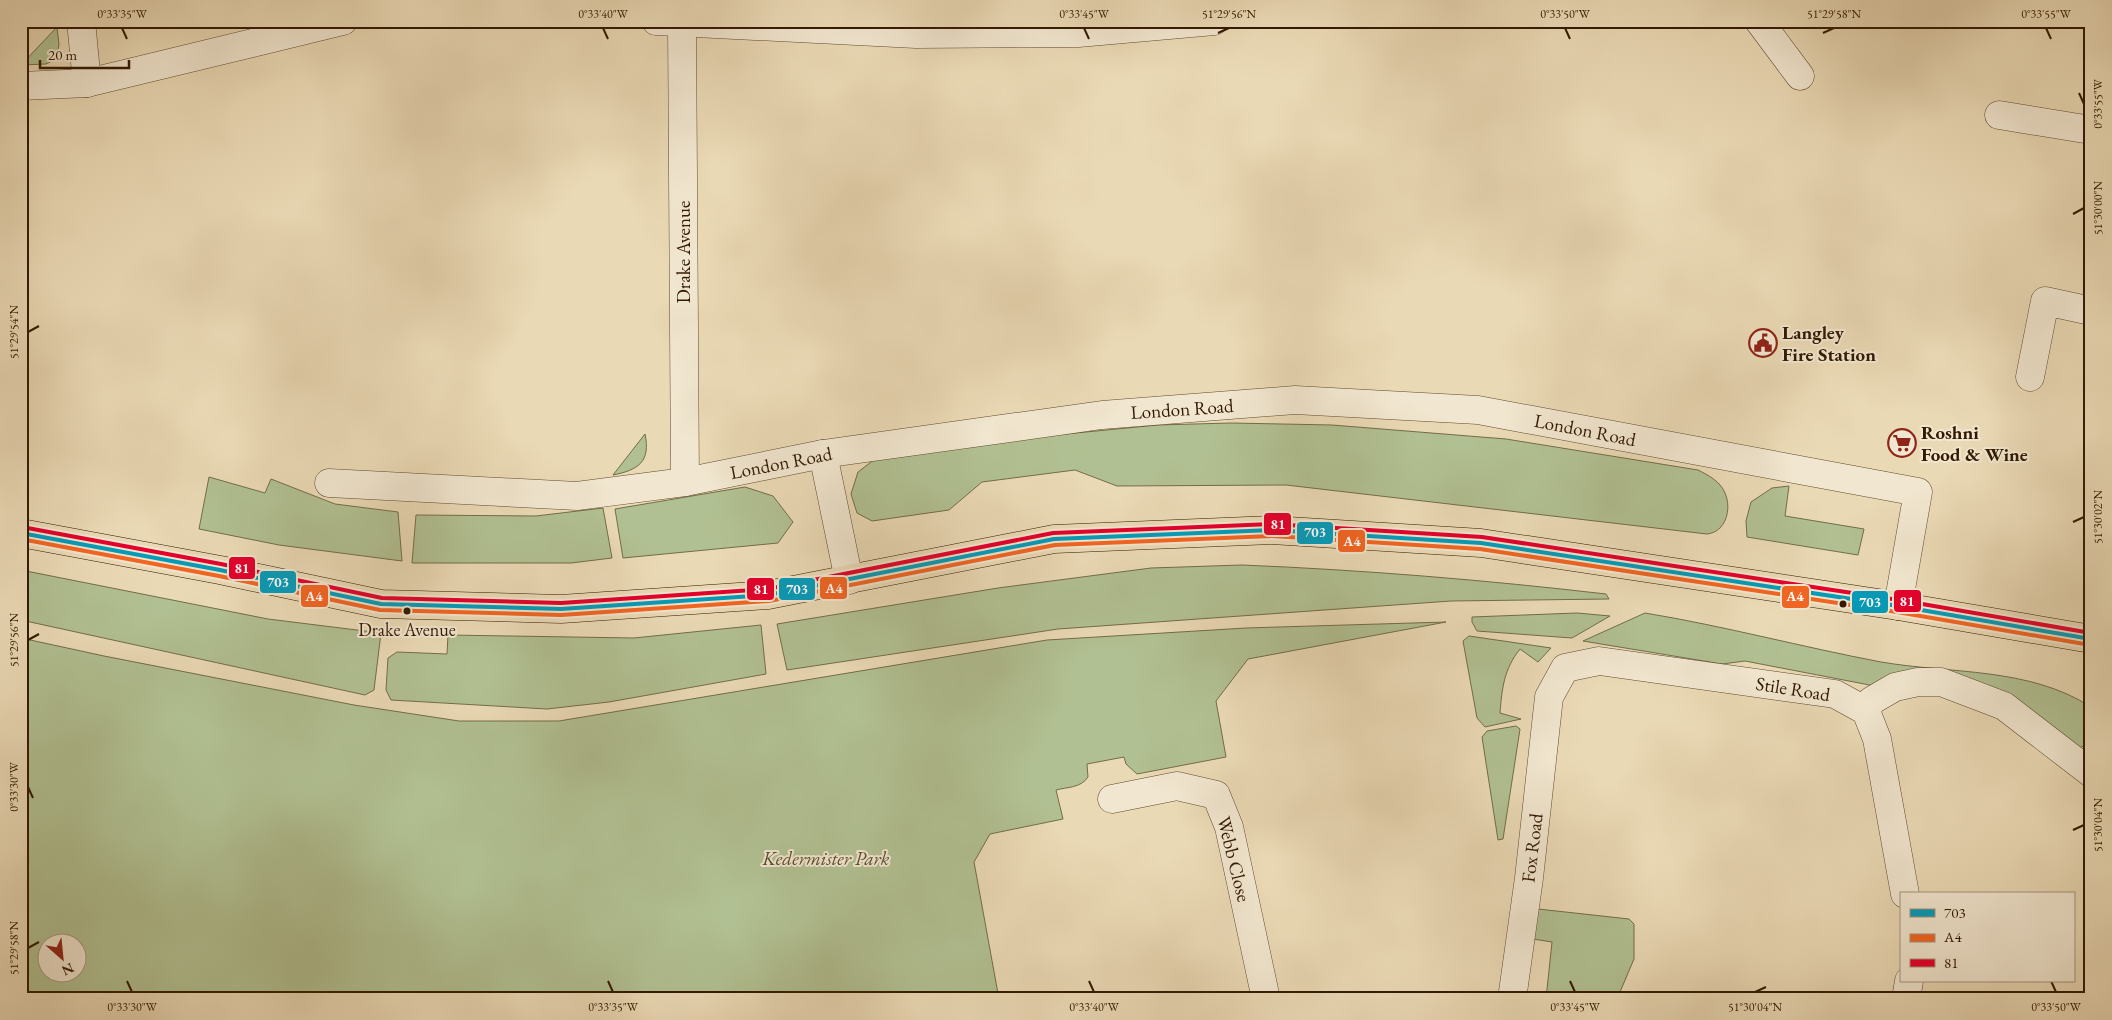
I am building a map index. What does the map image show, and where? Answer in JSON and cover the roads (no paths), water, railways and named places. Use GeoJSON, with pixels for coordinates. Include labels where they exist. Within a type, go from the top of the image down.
{"type":"FeatureCollection","features":[{"type":"Feature","properties":{"kind":"main road"},"geometry":{"type":"LineString","coordinates":[[21,533],[220,570],[381,604],[562,609],[768,595],[1054,539],[1272,530],[1481,542],[1898,606],[2091,639]]}},
{"type":"Feature","properties":{"kind":"street"},"geometry":{"type":"LineString","coordinates":[[80,21],[87,83]]}},
{"type":"Feature","properties":{"kind":"street"},"geometry":{"type":"LineString","coordinates":[[21,86],[87,83],[343,21]]}},
{"type":"Feature","properties":{"kind":"street"},"geometry":{"type":"LineString","coordinates":[[669,22],[916,27],[1078,33],[1214,21]]}},
{"type":"Feature","properties":{"kind":"street"},"geometry":{"type":"LineString","coordinates":[[1759,21],[1800,76]]}},
{"type":"Feature","properties":{"kind":"street","name":"Drake Avenue"},"geometry":{"type":"LineString","coordinates":[[669,22],[685,482]]}},
{"type":"Feature","properties":{"kind":"street"},"geometry":{"type":"LineString","coordinates":[[1999,115],[2091,130]]}},
{"type":"Feature","properties":{"kind":"street"},"geometry":{"type":"LineString","coordinates":[[2030,377],[2045,301],[2091,311]]}},
{"type":"Feature","properties":{"kind":"street","name":"London Road"},"geometry":{"type":"LineString","coordinates":[[329,483],[577,496],[685,482],[824,454],[1102,415],[1295,400],[1478,410],[1918,492],[1898,606]]}},
{"type":"Feature","properties":{"kind":"street"},"geometry":{"type":"LineString","coordinates":[[824,454],[849,580]]}},
{"type":"Feature","properties":{"kind":"street","name":"Stile Road"},"geometry":{"type":"LineString","coordinates":[[1549,697],[1565,668],[1600,661],[1835,694],[1866,711]]}},
{"type":"Feature","properties":{"kind":"street"},"geometry":{"type":"LineString","coordinates":[[1905,892],[1877,739],[1866,711],[1871,700],[1895,687],[1918,682],[1941,682],[2004,706],[2091,773]]}},
{"type":"Feature","properties":{"kind":"street","name":"Fox Road"},"geometry":{"type":"LineString","coordinates":[[1512,999],[1529,878],[1549,697]]}},
{"type":"Feature","properties":{"kind":"street","name":"Webb Close"},"geometry":{"type":"LineString","coordinates":[[1112,799],[1177,786],[1216,795],[1229,827],[1266,999]]}},
{"type":"Feature","properties":{"kind":"street"},"geometry":{"type":"LineString","coordinates":[[1906,999],[1909,982]]}},
{"type":"Feature","properties":{"kind":"place","name":"Langley Fire Station"},"geometry":{"type":"Point","coordinates":[1763,343]}},
{"type":"Feature","properties":{"kind":"place","name":"Roshni Food & Wine"},"geometry":{"type":"Point","coordinates":[1902,443]}},
{"type":"Feature","properties":{"kind":"place","name":"Drake Avenue"},"geometry":{"type":"Point","coordinates":[407,611]}},
{"type":"Feature","properties":{"kind":"park label","name":"Kedermister Park"},"geometry":{"type":"Point","coordinates":[826,858]}}]}
